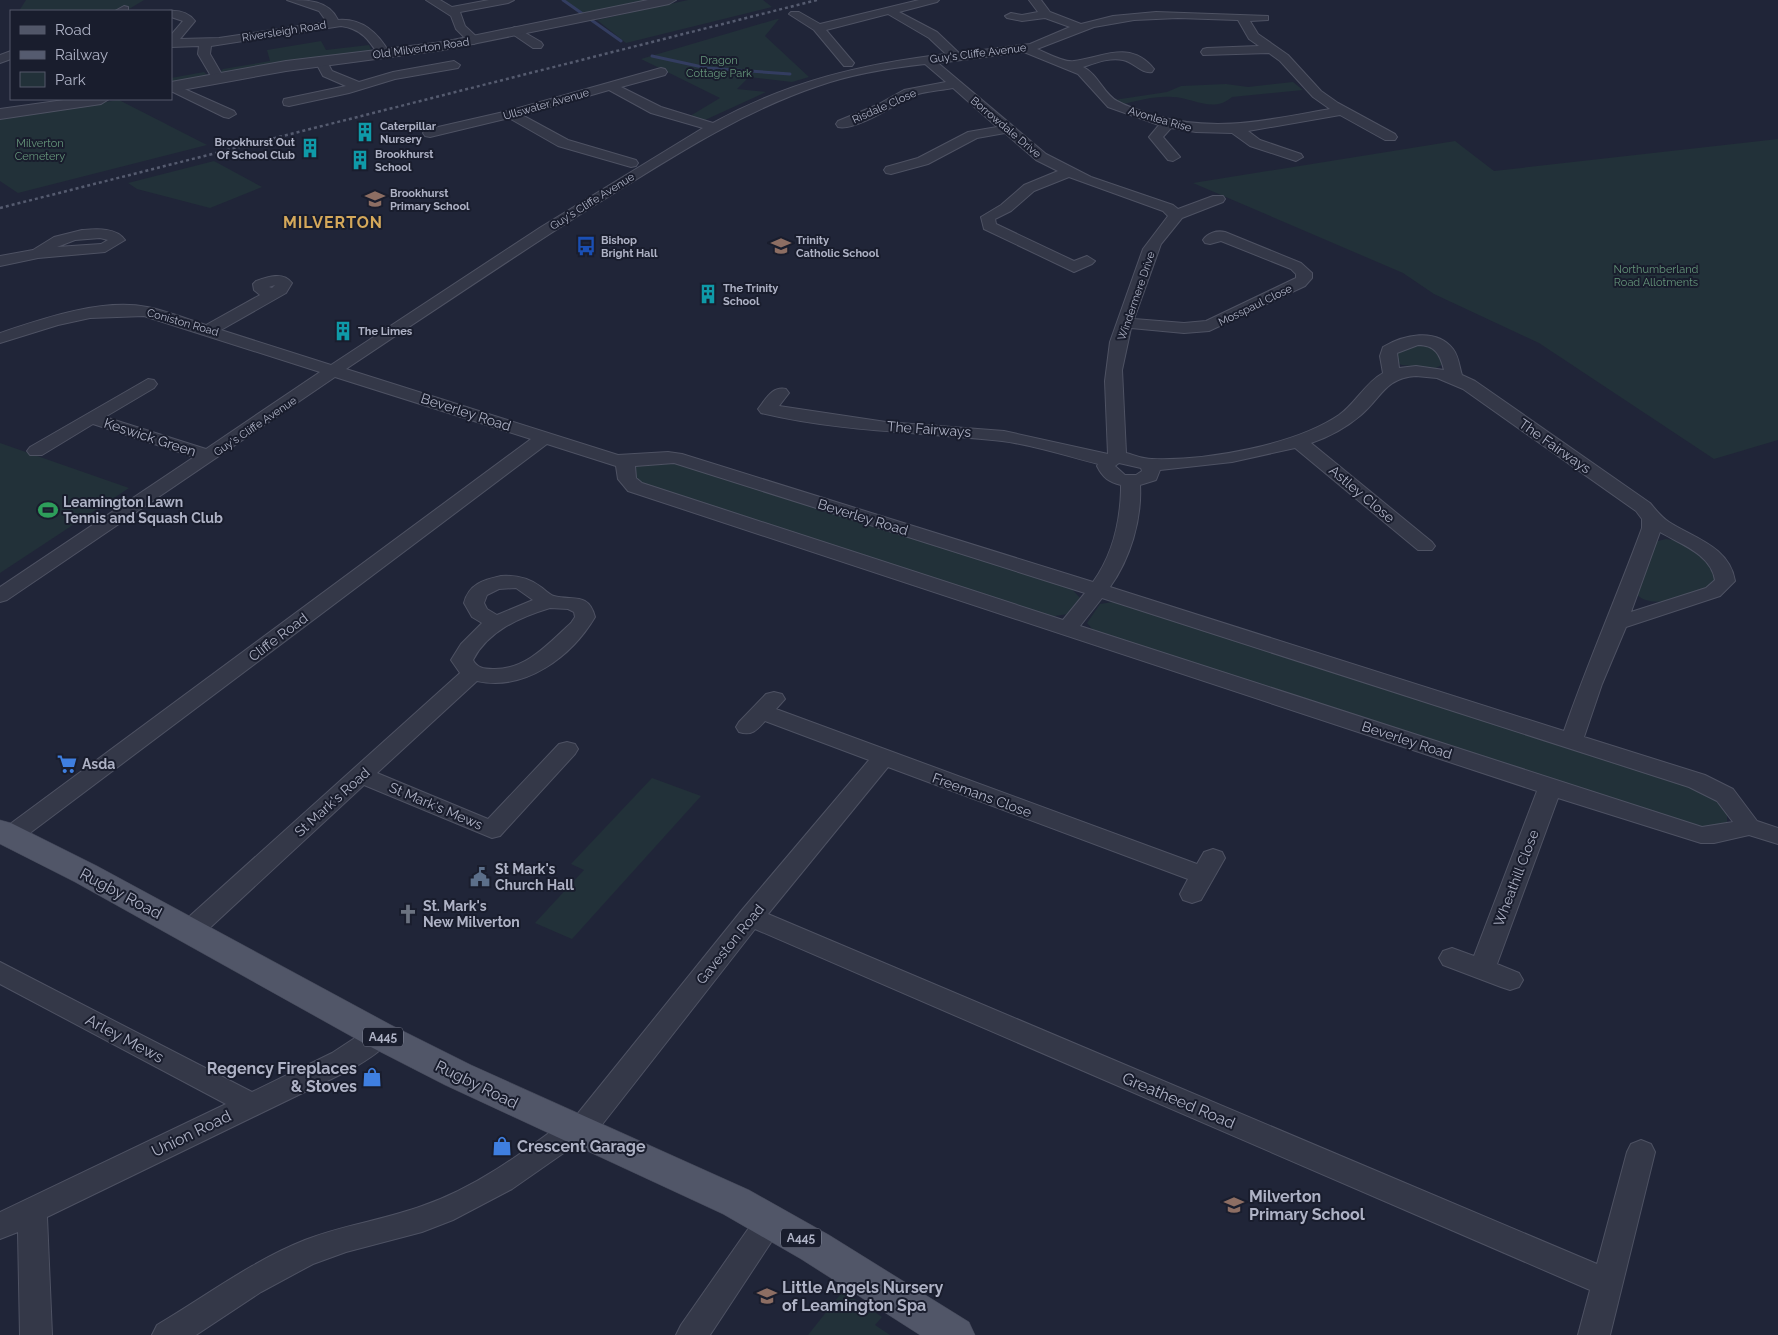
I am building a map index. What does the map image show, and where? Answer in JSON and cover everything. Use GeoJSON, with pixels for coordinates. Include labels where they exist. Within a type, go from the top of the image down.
{"type":"FeatureCollection","features":[{"type":"Feature","properties":{"kind":"main road","name":"Rugby Road"},"geometry":{"type":"LineString","coordinates":[[5,834],[191,930],[378,1035],[502,1097],[736,1202],[955,1335]]}},
{"type":"Feature","properties":{"kind":"street"},"geometry":{"type":"LineString","coordinates":[[293,0],[322,8],[332,17],[333,24]]}},
{"type":"Feature","properties":{"kind":"street"},"geometry":{"type":"LineString","coordinates":[[432,0],[452,10],[458,17],[460,27],[474,40]]}},
{"type":"Feature","properties":{"kind":"street"},"geometry":{"type":"LineString","coordinates":[[452,10],[508,0]]}},
{"type":"Feature","properties":{"kind":"street","name":"Old Milverton Road"},"geometry":{"type":"LineString","coordinates":[[172,87],[321,61],[384,54],[474,40],[669,0]]}},
{"type":"Feature","properties":{"kind":"street"},"geometry":{"type":"LineString","coordinates":[[818,28],[933,0]]}},
{"type":"Feature","properties":{"kind":"street"},"geometry":{"type":"LineString","coordinates":[[1035,0],[1046,14],[1080,27]]}},
{"type":"Feature","properties":{"kind":"street"},"geometry":{"type":"LineString","coordinates":[[1168,1],[1170,15]]}},
{"type":"Feature","properties":{"kind":"street"},"geometry":{"type":"LineString","coordinates":[[890,11],[933,36],[954,55]]}},
{"type":"Feature","properties":{"kind":"street"},"geometry":{"type":"LineString","coordinates":[[172,14],[184,16],[189,22],[172,42]]}},
{"type":"Feature","properties":{"kind":"street"},"geometry":{"type":"LineString","coordinates":[[795,14],[818,28],[848,63]]}},
{"type":"Feature","properties":{"kind":"street"},"geometry":{"type":"LineString","coordinates":[[1019,19],[1046,14]]}},
{"type":"Feature","properties":{"kind":"street","name":"Guy's Cliffe Avenue"},"geometry":{"type":"LineString","coordinates":[[0,596],[521,246],[714,127],[773,98],[813,83],[862,70],[954,55],[1026,48],[1046,42],[1080,27],[1120,18],[1170,15],[1264,18]]}},
{"type":"Feature","properties":{"kind":"street"},"geometry":{"type":"LineString","coordinates":[[1242,17],[1252,36],[1287,61],[1310,88],[1342,111],[1376,129],[1392,131]]}},
{"type":"Feature","properties":{"kind":"street","name":"Riversleigh Road"},"geometry":{"type":"LineString","coordinates":[[172,43],[205,43],[333,24],[347,24],[366,29],[375,37],[384,54]]}},
{"type":"Feature","properties":{"kind":"street"},"geometry":{"type":"LineString","coordinates":[[515,31],[534,43],[550,38]]}},
{"type":"Feature","properties":{"kind":"street"},"geometry":{"type":"LineString","coordinates":[[205,43],[204,54],[214,70],[227,66]]}},
{"type":"Feature","properties":{"kind":"street","name":"Avonlea Rise"},"geometry":{"type":"LineString","coordinates":[[1026,48],[1044,58],[1072,66],[1088,75],[1108,101],[1167,124],[1201,130],[1237,130],[1342,111]]}},
{"type":"Feature","properties":{"kind":"street"},"geometry":{"type":"LineString","coordinates":[[1072,66],[1102,57],[1118,49],[1148,69]]}},
{"type":"Feature","properties":{"kind":"street"},"geometry":{"type":"LineString","coordinates":[[1217,55],[1271,49]]}},
{"type":"Feature","properties":{"kind":"street","name":"Borrowdale Drive"},"geometry":{"type":"LineString","coordinates":[[926,59],[1041,157],[1103,187],[1168,208],[1176,216]]}},
{"type":"Feature","properties":{"kind":"street"},"geometry":{"type":"LineString","coordinates":[[321,61],[327,73],[357,86]]}},
{"type":"Feature","properties":{"kind":"street"},"geometry":{"type":"LineString","coordinates":[[287,101],[393,76],[455,66]]}},
{"type":"Feature","properties":{"kind":"street","name":"Ullswater Avenue"},"geometry":{"type":"LineString","coordinates":[[430,133],[511,114],[661,72]]}},
{"type":"Feature","properties":{"kind":"street","name":"Risdale Close"},"geometry":{"type":"LineString","coordinates":[[843,124],[882,108],[908,93],[955,84]]}},
{"type":"Feature","properties":{"kind":"street"},"geometry":{"type":"LineString","coordinates":[[610,86],[656,110],[714,127]]}},
{"type":"Feature","properties":{"kind":"street"},"geometry":{"type":"LineString","coordinates":[[172,87],[229,111]]}},
{"type":"Feature","properties":{"kind":"street"},"geometry":{"type":"LineString","coordinates":[[0,114],[95,100]]}},
{"type":"Feature","properties":{"kind":"street"},"geometry":{"type":"LineString","coordinates":[[511,114],[563,143],[631,163]]}},
{"type":"Feature","properties":{"kind":"street"},"geometry":{"type":"LineString","coordinates":[[1155,160],[1179,158],[1156,137],[1167,124]]}},
{"type":"Feature","properties":{"kind":"street"},"geometry":{"type":"LineString","coordinates":[[891,170],[923,161],[973,135],[1006,129]]}},
{"type":"Feature","properties":{"kind":"street"},"geometry":{"type":"LineString","coordinates":[[1237,130],[1255,143],[1299,158]]}},
{"type":"Feature","properties":{"kind":"street"},"geometry":{"type":"LineString","coordinates":[[1069,172],[1029,188],[1006,208],[988,217],[988,223],[989,226],[1074,267],[1087,261]]}},
{"type":"Feature","properties":{"kind":"street"},"geometry":{"type":"LineString","coordinates":[[1176,216],[1218,200]]}},
{"type":"Feature","properties":{"kind":"street","name":"Windermere Drive"},"geometry":{"type":"LineString","coordinates":[[1113,459],[1118,431],[1113,383],[1114,367],[1124,323],[1154,244],[1176,216]]}},
{"type":"Feature","properties":{"kind":"street","name":"Mosspaul Close"},"geometry":{"type":"LineString","coordinates":[[1124,323],[1184,328],[1210,326],[1300,283],[1304,278],[1304,273],[1296,266],[1220,235],[1210,240]]}},
{"type":"Feature","properties":{"kind":"street"},"geometry":{"type":"LineString","coordinates":[[0,261],[38,254]]}},
{"type":"Feature","properties":{"kind":"street"},"geometry":{"type":"LineString","coordinates":[[209,330],[272,294]]}},
{"type":"Feature","properties":{"kind":"street","name":"Coniston Road"},"geometry":{"type":"LineString","coordinates":[[0,338],[75,316],[114,310],[145,311],[335,370]]}},
{"type":"Feature","properties":{"kind":"street"},"geometry":{"type":"LineString","coordinates":[[1392,375],[1388,356],[1389,351],[1404,342],[1420,340],[1430,341],[1447,352],[1454,377]]}},
{"type":"Feature","properties":{"kind":"street","name":"Beverley Road"},"geometry":{"type":"LineString","coordinates":[[335,370],[545,438],[626,461],[651,457],[676,458],[1572,741],[1714,788],[1732,802],[1749,827],[1714,835],[1701,834],[1550,787],[635,487],[627,479],[626,461]]}},
{"type":"Feature","properties":{"kind":"street","name":"The Fairways"},"geometry":{"type":"LineString","coordinates":[[780,394],[767,409],[814,418],[886,427],[1004,436],[1113,459],[1131,458],[1148,465],[1224,458],[1298,442],[1331,427],[1354,412],[1383,381],[1392,375],[1421,371],[1454,377],[1469,385],[1635,502],[1652,519],[1691,542],[1715,560],[1724,570],[1725,581],[1713,592],[1617,623]]}},
{"type":"Feature","properties":{"kind":"street","name":"Keswick Green"},"geometry":{"type":"LineString","coordinates":[[36,450],[91,418],[142,392]]}},
{"type":"Feature","properties":{"kind":"street","name":"Keswick Green"},"geometry":{"type":"LineString","coordinates":[[91,418],[210,456]]}},
{"type":"Feature","properties":{"kind":"street","name":"Cliffe Road"},"geometry":{"type":"LineString","coordinates":[[5,834],[545,438]]}},
{"type":"Feature","properties":{"kind":"street","name":"Astley Close"},"geometry":{"type":"LineString","coordinates":[[1298,442],[1425,546]]}},
{"type":"Feature","properties":{"kind":"street"},"geometry":{"type":"LineString","coordinates":[[1113,459],[1106,466],[1110,473],[1120,480],[1130,482],[1149,476],[1151,471],[1148,465]]}},
{"type":"Feature","properties":{"kind":"street"},"geometry":{"type":"LineString","coordinates":[[1067,628],[1111,572],[1120,553],[1128,518],[1130,482]]}},
{"type":"Feature","properties":{"kind":"street"},"geometry":{"type":"LineString","coordinates":[[1572,741],[1591,684],[1617,623],[1652,528],[1652,519]]}},
{"type":"Feature","properties":{"kind":"street"},"geometry":{"type":"LineString","coordinates":[[498,623],[479,613],[474,604],[475,596],[486,587],[500,582],[521,584],[549,602]]}},
{"type":"Feature","properties":{"kind":"street"},"geometry":{"type":"LineString","coordinates":[[549,602],[567,602],[580,606],[584,612],[583,622],[528,671],[501,677],[473,673],[466,668],[462,660],[481,635],[498,623],[549,602]]}},
{"type":"Feature","properties":{"kind":"street","name":"St Mark's Road"},"geometry":{"type":"LineString","coordinates":[[191,930],[473,673]]}},
{"type":"Feature","properties":{"kind":"street","name":"Freemans Close"},"geometry":{"type":"LineString","coordinates":[[761,712],[1202,876]]}},
{"type":"Feature","properties":{"kind":"street","name":"St Mark's Mews"},"geometry":{"type":"LineString","coordinates":[[361,775],[492,830],[567,749]]}},
{"type":"Feature","properties":{"kind":"street","name":"Gaveston Road"},"geometry":{"type":"LineString","coordinates":[[168,1335],[251,1282],[302,1255],[347,1238],[421,1219],[465,1202],[539,1157],[578,1130],[883,758]]}},
{"type":"Feature","properties":{"kind":"street","name":"Wheathill Close"},"geometry":{"type":"LineString","coordinates":[[1482,969],[1550,787]]}},
{"type":"Feature","properties":{"kind":"street"},"geometry":{"type":"LineString","coordinates":[[1749,827],[1778,836]]}},
{"type":"Feature","properties":{"kind":"street","name":"Greatheed Road"},"geometry":{"type":"LineString","coordinates":[[751,917],[1608,1283]]}},
{"type":"Feature","properties":{"kind":"street"},"geometry":{"type":"LineString","coordinates":[[1452,958],[1510,980]]}},
{"type":"Feature","properties":{"kind":"street","name":"Arley Mews"},"geometry":{"type":"LineString","coordinates":[[0,972],[250,1104]]}},
{"type":"Feature","properties":{"kind":"street","name":"Union Road"},"geometry":{"type":"LineString","coordinates":[[0,1226],[342,1061],[362,1049],[378,1035]]}},
{"type":"Feature","properties":{"kind":"street"},"geometry":{"type":"LineString","coordinates":[[1594,1335],[1641,1152]]}},
{"type":"Feature","properties":{"kind":"street"},"geometry":{"type":"LineString","coordinates":[[32,1211],[36,1335]]}},
{"type":"Feature","properties":{"kind":"street"},"geometry":{"type":"LineString","coordinates":[[692,1335],[770,1221]]}},
{"type":"Feature","properties":{"kind":"green space"},"geometry":{"type":"Polygon","coordinates":[[[26,0],[144,0],[129,9],[120,10],[20,10],[26,0]]]}},
{"type":"Feature","properties":{"kind":"green space"},"geometry":{"type":"Polygon","coordinates":[[[565,0],[647,0],[583,15],[565,0]]]}},
{"type":"Feature","properties":{"kind":"green space"},"geometry":{"type":"Polygon","coordinates":[[[688,0],[763,0],[772,7],[626,43],[597,20],[688,0]]]}},
{"type":"Feature","properties":{"kind":"green space","name":"Dragon Cottage Park"},"geometry":{"type":"Polygon","coordinates":[[[779,19],[765,36],[809,77],[792,82],[749,77],[737,89],[766,92],[705,120],[690,116],[720,98],[641,59],[779,19]]]}},
{"type":"Feature","properties":{"kind":"green space"},"geometry":{"type":"Polygon","coordinates":[[[321,41],[326,50],[369,45],[371,49],[368,52],[172,84],[172,78],[204,72],[207,75],[219,73],[223,69],[270,61],[267,50],[321,41]]]}},
{"type":"Feature","properties":{"kind":"green space"},"geometry":{"type":"Polygon","coordinates":[[[1293,82],[1303,90],[1232,97],[1225,102],[1217,104],[1172,97],[1139,100],[1120,105],[1114,100],[1167,92],[1181,86],[1226,84],[1248,87],[1293,82]]]}},
{"type":"Feature","properties":{"kind":"green space","name":"Milverton Cemetery"},"geometry":{"type":"Polygon","coordinates":[[[119,100],[207,145],[18,193],[0,181],[0,117],[119,100]]]}},
{"type":"Feature","properties":{"kind":"green space","name":"Northumberland Road Allotments"},"geometry":{"type":"Polygon","coordinates":[[[1778,139],[1778,440],[1714,459],[1539,343],[1434,294],[1403,273],[1193,183],[1455,141],[1494,171],[1778,139]]]}},
{"type":"Feature","properties":{"kind":"green space"},"geometry":{"type":"Polygon","coordinates":[[[214,161],[262,187],[210,208],[137,189],[128,183],[214,161]]]}},
{"type":"Feature","properties":{"kind":"green space"},"geometry":{"type":"Polygon","coordinates":[[[1431,344],[1445,363],[1436,368],[1402,365],[1398,363],[1394,354],[1407,346],[1431,344]]]}},
{"type":"Feature","properties":{"kind":"green space","name":"Leamington Lawn Tennis and Squash Club"},"geometry":{"type":"Polygon","coordinates":[[[0,443],[129,488],[0,573],[0,443]]]}},
{"type":"Feature","properties":{"kind":"green space"},"geometry":{"type":"Polygon","coordinates":[[[669,461],[1069,586],[1080,598],[1068,614],[1048,617],[636,482],[631,471],[635,464],[669,461]]]}},
{"type":"Feature","properties":{"kind":"green space"},"geometry":{"type":"Polygon","coordinates":[[[1666,539],[1680,541],[1706,556],[1717,581],[1689,596],[1664,601],[1643,599],[1636,593],[1654,542],[1666,539]]]}},
{"type":"Feature","properties":{"kind":"green space"},"geometry":{"type":"Polygon","coordinates":[[[1113,602],[1707,792],[1727,812],[1727,822],[1703,830],[1095,632],[1087,623],[1100,604],[1113,602]]]}},
{"type":"Feature","properties":{"kind":"green space"},"geometry":{"type":"Polygon","coordinates":[[[652,778],[701,796],[572,939],[535,923],[584,870],[571,864],[652,778]]]}},
{"type":"Feature","properties":{"kind":"green space"},"geometry":{"type":"Polygon","coordinates":[[[843,1291],[882,1317],[875,1325],[890,1335],[808,1335],[843,1291]]]}},
{"type":"Feature","properties":{"kind":"waterway"},"geometry":{"type":"LineString","coordinates":[[563,0],[621,41]]}},
{"type":"Feature","properties":{"kind":"waterway"},"geometry":{"type":"LineString","coordinates":[[652,56],[707,68],[790,74]]}},
{"type":"Feature","properties":{"kind":"railway"},"geometry":{"type":"LineString","coordinates":[[0,208],[817,0]]}},
{"type":"Feature","properties":{"kind":"place","name":"Caterpillar Nursery"},"geometry":{"type":"Point","coordinates":[365,132]}},
{"type":"Feature","properties":{"kind":"place","name":"Brookhurst Out Of School Club"},"geometry":{"type":"Point","coordinates":[310,148]}},
{"type":"Feature","properties":{"kind":"place","name":"Brookhurst School"},"geometry":{"type":"Point","coordinates":[360,160]}},
{"type":"Feature","properties":{"kind":"place","name":"Brookhurst Primary School"},"geometry":{"type":"Point","coordinates":[375,199]}},
{"type":"Feature","properties":{"kind":"place","name":"Bishop Bright Hall"},"geometry":{"type":"Point","coordinates":[586,246]}},
{"type":"Feature","properties":{"kind":"place","name":"Trinity Catholic School"},"geometry":{"type":"Point","coordinates":[781,246]}},
{"type":"Feature","properties":{"kind":"place","name":"The Trinity School"},"geometry":{"type":"Point","coordinates":[708,294]}},
{"type":"Feature","properties":{"kind":"place","name":"The Limes"},"geometry":{"type":"Point","coordinates":[343,331]}},
{"type":"Feature","properties":{"kind":"place","name":"Leamington Lawn Tennis and Squash Club"},"geometry":{"type":"Point","coordinates":[48,510]}},
{"type":"Feature","properties":{"kind":"place","name":"Asda"},"geometry":{"type":"Point","coordinates":[67,764]}},
{"type":"Feature","properties":{"kind":"place","name":"St Mark's Church Hall"},"geometry":{"type":"Point","coordinates":[480,877]}},
{"type":"Feature","properties":{"kind":"place","name":"St. Mark's New Milverton"},"geometry":{"type":"Point","coordinates":[408,914]}},
{"type":"Feature","properties":{"kind":"place","name":"Regency Fireplaces & Stoves"},"geometry":{"type":"Point","coordinates":[372,1077]}},
{"type":"Feature","properties":{"kind":"place","name":"Crescent Garage"},"geometry":{"type":"Point","coordinates":[502,1146]}},
{"type":"Feature","properties":{"kind":"place","name":"Milverton Primary School"},"geometry":{"type":"Point","coordinates":[1234,1205]}},
{"type":"Feature","properties":{"kind":"place","name":"Little Angels Nursery of Leamington Spa"},"geometry":{"type":"Point","coordinates":[767,1296]}},
{"type":"Feature","properties":{"kind":"district","name":"MILVERTON"},"geometry":{"type":"Point","coordinates":[333,222]}}]}
